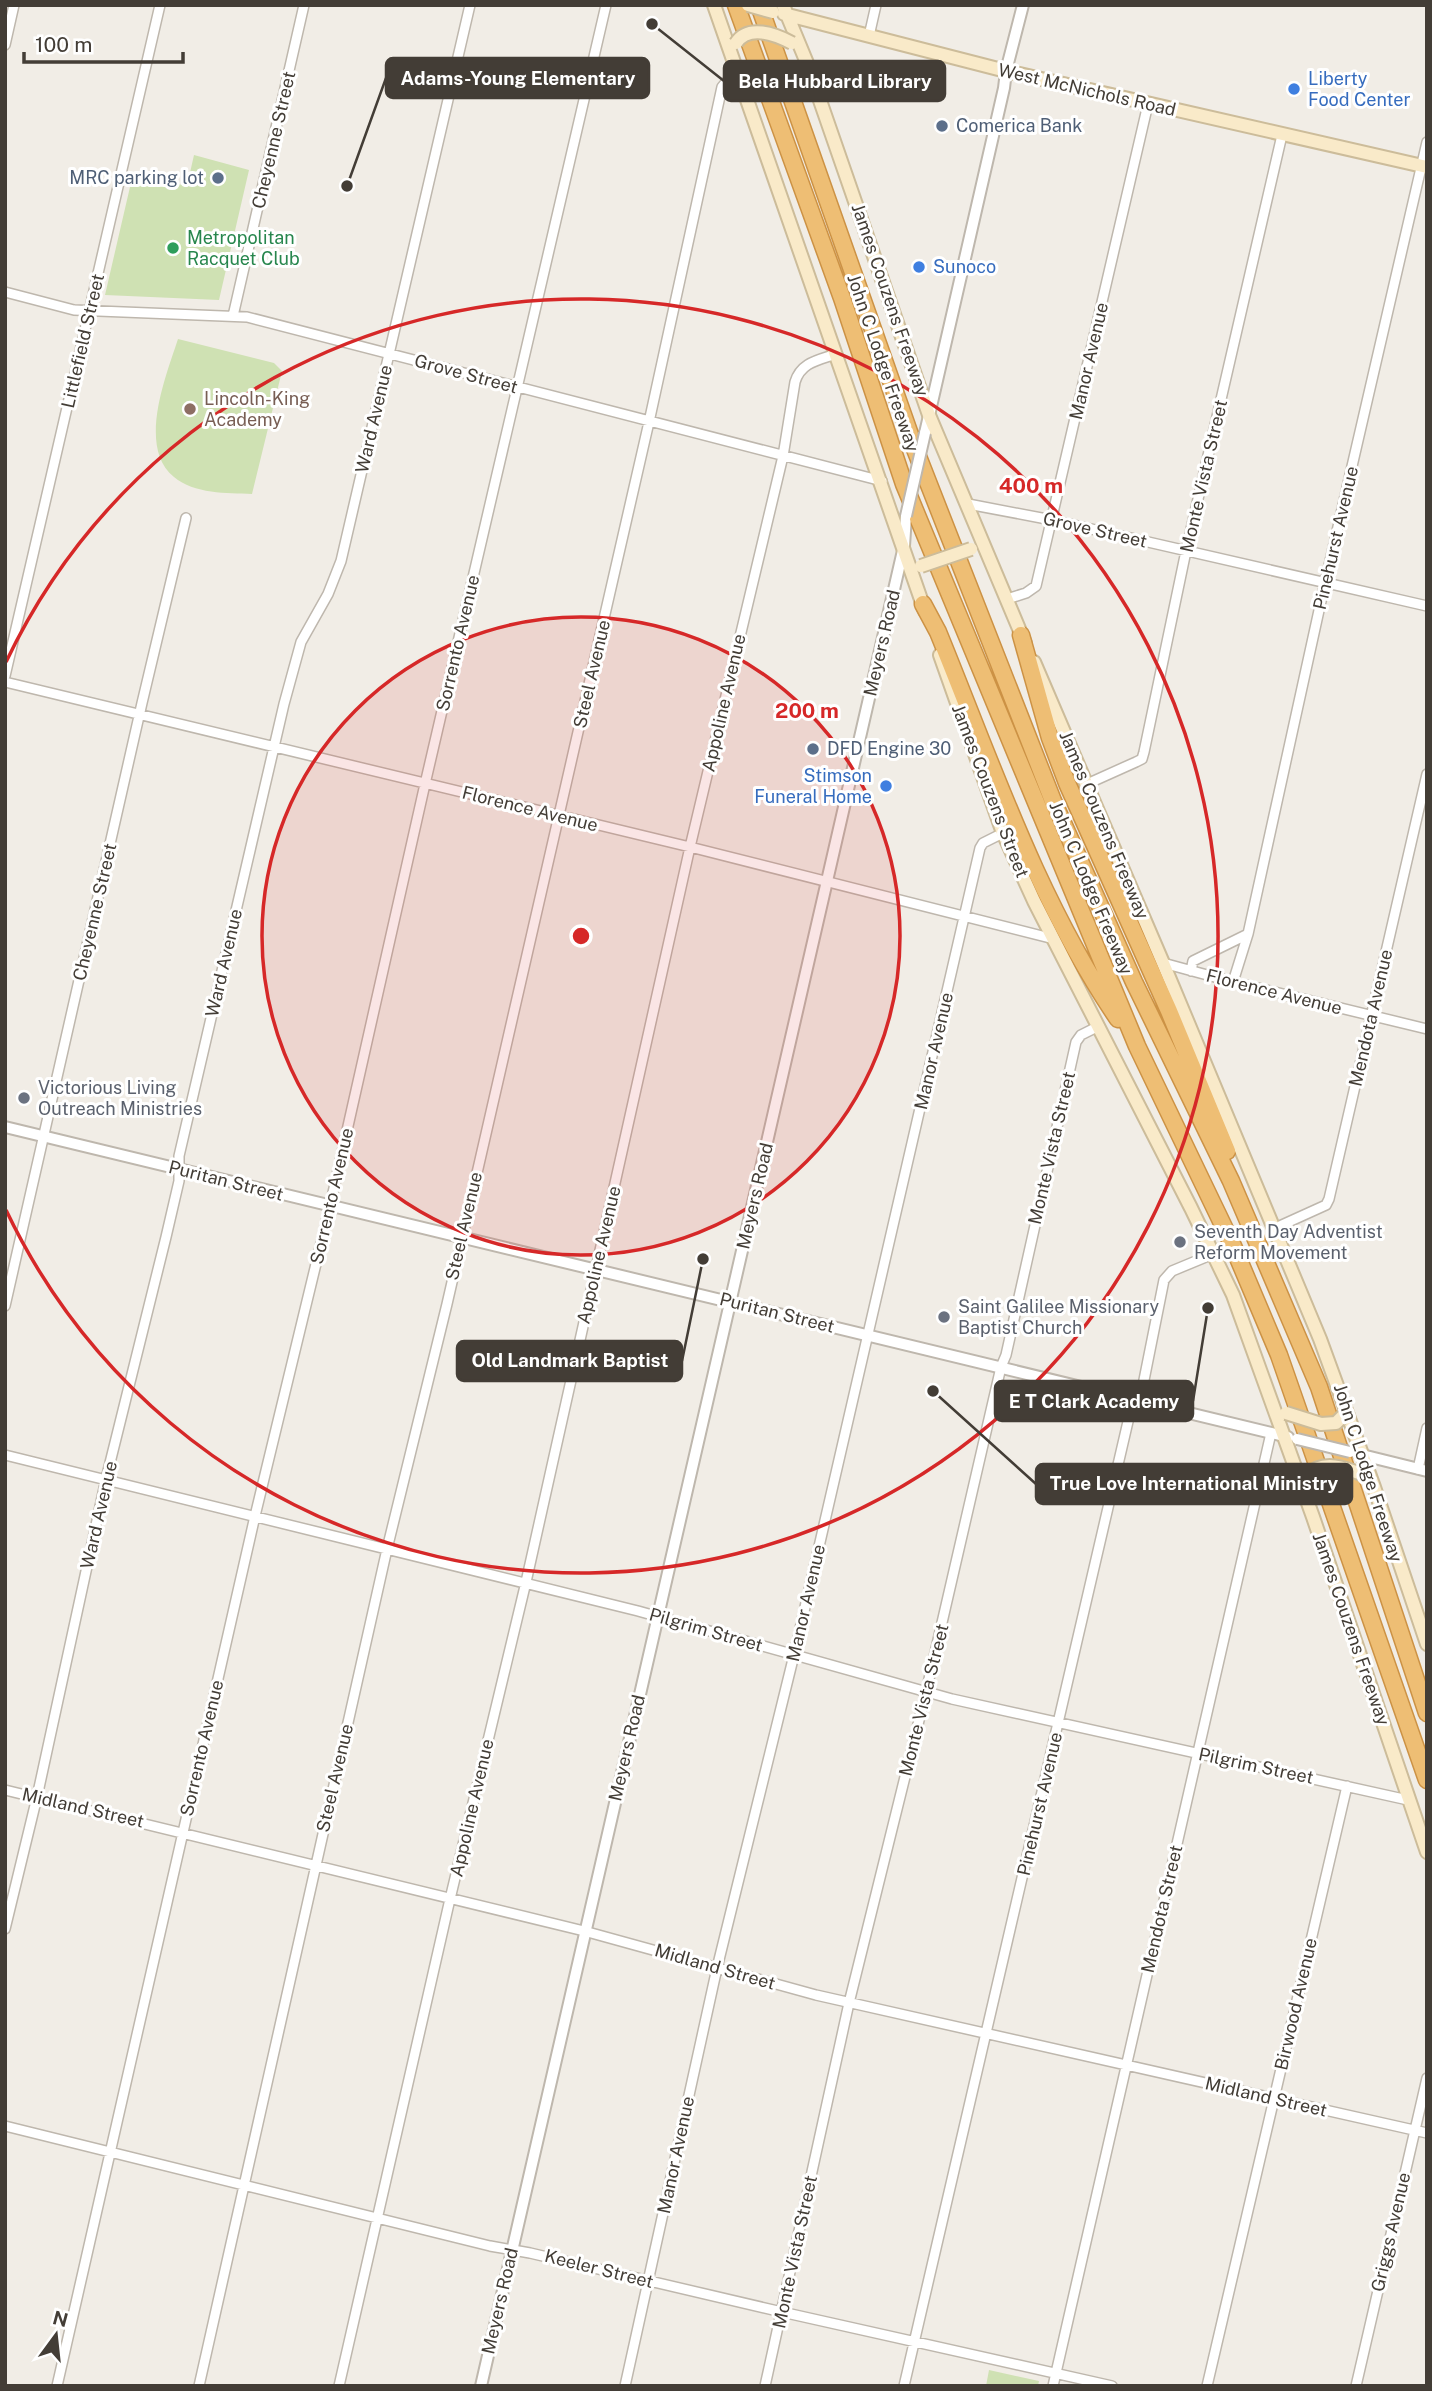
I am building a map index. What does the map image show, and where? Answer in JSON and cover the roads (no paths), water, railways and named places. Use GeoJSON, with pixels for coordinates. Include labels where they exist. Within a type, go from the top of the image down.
{"type":"FeatureCollection","features":[{"type":"Feature","properties":{"kind":"highway","name":"John C Lodge Freeway"},"geometry":{"type":"LineString","coordinates":[[736,5],[842,298],[904,484],[1137,1046],[1233,1246],[1279,1355],[1427,1780]]}},
{"type":"Feature","properties":{"kind":"highway","name":"John C Lodge Freeway"},"geometry":{"type":"LineString","coordinates":[[775,9],[915,449],[1053,801],[1134,982],[1231,1181],[1319,1387],[1427,1713]]}},
{"type":"Feature","properties":{"kind":"highway"},"geometry":{"type":"LineString","coordinates":[[923,604],[938,632],[1015,827],[1044,890],[1093,982],[1137,1046]]}},
{"type":"Feature","properties":{"kind":"highway"},"geometry":{"type":"LineString","coordinates":[[1021,635],[1050,738],[1067,783],[1226,1148],[1231,1181]]}},
{"type":"Feature","properties":{"kind":"main road"},"geometry":{"type":"LineString","coordinates":[[714,5],[904,547]]}},
{"type":"Feature","properties":{"kind":"main road","name":"West McNichols Road"},"geometry":{"type":"LineString","coordinates":[[748,5],[775,9],[1006,71],[1424,167]]}},
{"type":"Feature","properties":{"kind":"main road","name":"James Couzens Freeway"},"geometry":{"type":"LineString","coordinates":[[775,9],[804,54],[929,415],[1320,1339],[1357,1453],[1374,1487],[1427,1644]]}},
{"type":"Feature","properties":{"kind":"main road"},"geometry":{"type":"LineString","coordinates":[[732,57],[740,36],[752,32],[782,37],[804,54]]}},
{"type":"Feature","properties":{"kind":"main road"},"geometry":{"type":"LineString","coordinates":[[917,569],[985,543]]}},
{"type":"Feature","properties":{"kind":"main road","name":"James Couzens Street"},"geometry":{"type":"LineString","coordinates":[[904,547],[917,569],[923,604],[960,717],[1003,833],[1099,1026]]}},
{"type":"Feature","properties":{"kind":"main road","name":"James Couzens Freeway"},"geometry":{"type":"LineString","coordinates":[[1099,1026],[1233,1296],[1304,1492],[1427,1852]]}},
{"type":"Feature","properties":{"kind":"main road"},"geometry":{"type":"LineString","coordinates":[[1262,1373],[1278,1405],[1286,1413],[1321,1424],[1336,1423],[1345,1412]]}},
{"type":"Feature","properties":{"kind":"main road"},"geometry":{"type":"LineString","coordinates":[[1304,1492],[1308,1475],[1316,1468],[1324,1466],[1350,1469],[1364,1475],[1374,1487]]}},
{"type":"Feature","properties":{"kind":"street"},"geometry":{"type":"LineString","coordinates":[[5,45],[14,5]]}},
{"type":"Feature","properties":{"kind":"street","name":"Littlefield Street"},"geometry":{"type":"LineString","coordinates":[[5,676],[160,5]]}},
{"type":"Feature","properties":{"kind":"street","name":"Cheyenne Street"},"geometry":{"type":"LineString","coordinates":[[233,316],[304,5]]}},
{"type":"Feature","properties":{"kind":"street","name":"Ward Avenue"},"geometry":{"type":"LineString","coordinates":[[5,1929],[37,1797],[106,1479],[179,1181],[178,1169],[274,748],[301,642],[328,594],[341,561],[470,5]]}},
{"type":"Feature","properties":{"kind":"street","name":"Sorrento Avenue"},"geometry":{"type":"LineString","coordinates":[[57,2386],[606,5]]}},
{"type":"Feature","properties":{"kind":"street"},"geometry":{"type":"LineString","coordinates":[[869,36],[876,5]]}},
{"type":"Feature","properties":{"kind":"street","name":"Meyers Road"},"geometry":{"type":"LineString","coordinates":[[481,2386],[904,547],[906,516],[1023,5]]}},
{"type":"Feature","properties":{"kind":"street","name":"Steel Avenue"},"geometry":{"type":"LineString","coordinates":[[199,2386],[387,1549],[462,1236],[649,422],[722,87],[727,81],[740,78]]}},
{"type":"Feature","properties":{"kind":"street","name":"Manor Avenue"},"geometry":{"type":"LineString","coordinates":[[1007,599],[1026,593],[1036,586],[1148,104]]}},
{"type":"Feature","properties":{"kind":"street","name":"Monte Vista Street"},"geometry":{"type":"LineString","coordinates":[[1087,784],[1142,758],[1186,551],[1282,135]]}},
{"type":"Feature","properties":{"kind":"street","name":"Pinehurst Avenue"},"geometry":{"type":"LineString","coordinates":[[1233,982],[1248,934],[1325,583],[1424,167],[1427,142]]}},
{"type":"Feature","properties":{"kind":"street","name":"Grove Street"},"geometry":{"type":"LineString","coordinates":[[5,292],[89,311],[247,317],[881,481]]}},
{"type":"Feature","properties":{"kind":"street","name":"Appoline Avenue"},"geometry":{"type":"LineString","coordinates":[[339,2386],[450,1899],[526,1582],[690,847],[783,456],[798,372],[804,365],[836,354]]}},
{"type":"Feature","properties":{"kind":"street","name":"Grove Street"},"geometry":{"type":"LineString","coordinates":[[968,504],[1052,520],[1427,606]]}},
{"type":"Feature","properties":{"kind":"street","name":"Cheyenne Street"},"geometry":{"type":"LineString","coordinates":[[5,1306],[186,518]]}},
{"type":"Feature","properties":{"kind":"street","name":"Florence Avenue"},"geometry":{"type":"LineString","coordinates":[[5,682],[690,847],[1054,939]]}},
{"type":"Feature","properties":{"kind":"street","name":"Mendota Avenue"},"geometry":{"type":"LineString","coordinates":[[1273,1229],[1328,1203],[1427,774]]}},
{"type":"Feature","properties":{"kind":"street","name":"Manor Avenue"},"geometry":{"type":"LineString","coordinates":[[625,2386],[717,1968],[794,1655],[980,848],[1003,833]]}},
{"type":"Feature","properties":{"kind":"street"},"geometry":{"type":"LineString","coordinates":[[1191,971],[1193,961],[1248,934]]}},
{"type":"Feature","properties":{"kind":"street","name":"Florence Avenue"},"geometry":{"type":"LineString","coordinates":[[1163,963],[1427,1029]]}},
{"type":"Feature","properties":{"kind":"street","name":"Monte Vista Street"},"geometry":{"type":"LineString","coordinates":[[765,2386],[849,2003],[1006,1355],[1076,1042],[1081,1035],[1099,1026]]}},
{"type":"Feature","properties":{"kind":"street","name":"Puritan Street"},"geometry":{"type":"LineString","coordinates":[[5,1127],[1422,1470]]}},
{"type":"Feature","properties":{"kind":"street","name":"Pinehurst Avenue"},"geometry":{"type":"LineString","coordinates":[[904,2386],[1133,1399],[1142,1390],[1167,1275],[1213,1254]]}},
{"type":"Feature","properties":{"kind":"street"},"geometry":{"type":"LineString","coordinates":[[1422,1470],[1427,1428]]}},
{"type":"Feature","properties":{"kind":"street","name":"Mendota Street"},"geometry":{"type":"LineString","coordinates":[[1053,2386],[1197,1754],[1284,1436]]}},
{"type":"Feature","properties":{"kind":"street","name":"Pilgrim Street"},"geometry":{"type":"LineString","coordinates":[[5,1455],[526,1582],[926,1692],[1408,1800]]}},
{"type":"Feature","properties":{"kind":"street","name":"Birwood Avenue"},"geometry":{"type":"LineString","coordinates":[[1207,2386],[1347,1786]]}},
{"type":"Feature","properties":{"kind":"street","name":"Midland Street"},"geometry":{"type":"LineString","coordinates":[[5,1790],[584,1931],[849,2003],[1427,2133]]}},
{"type":"Feature","properties":{"kind":"street","name":"Griggs Avenue"},"geometry":{"type":"LineString","coordinates":[[1356,2386],[1427,2078]]}},
{"type":"Feature","properties":{"kind":"street","name":"Keeler Street"},"geometry":{"type":"LineString","coordinates":[[5,2126],[512,2250],[1112,2386]]}},
{"type":"Feature","properties":{"kind":"place","name":"Bela Hubbard Library"},"geometry":{"type":"Point","coordinates":[652,24]}},
{"type":"Feature","properties":{"kind":"place","name":"Liberty Food Center"},"geometry":{"type":"Point","coordinates":[1294,89]}},
{"type":"Feature","properties":{"kind":"place","name":"Comerica Bank"},"geometry":{"type":"Point","coordinates":[942,126]}},
{"type":"Feature","properties":{"kind":"place","name":"MRC parking lot"},"geometry":{"type":"Point","coordinates":[218,178]}},
{"type":"Feature","properties":{"kind":"place","name":"Adams-Young Elementary"},"geometry":{"type":"Point","coordinates":[347,186]}},
{"type":"Feature","properties":{"kind":"place","name":"Metropolitan Racquet Club"},"geometry":{"type":"Point","coordinates":[173,248]}},
{"type":"Feature","properties":{"kind":"place","name":"Sunoco"},"geometry":{"type":"Point","coordinates":[919,267]}},
{"type":"Feature","properties":{"kind":"place","name":"Lincoln-King Academy"},"geometry":{"type":"Point","coordinates":[190,409]}},
{"type":"Feature","properties":{"kind":"place","name":"DFD Engine 30"},"geometry":{"type":"Point","coordinates":[813,749]}},
{"type":"Feature","properties":{"kind":"place","name":"Stimson Funeral Home"},"geometry":{"type":"Point","coordinates":[886,786]}},
{"type":"Feature","properties":{"kind":"place","name":"Victorious Living Outreach Ministries"},"geometry":{"type":"Point","coordinates":[24,1098]}},
{"type":"Feature","properties":{"kind":"place","name":"Seventh Day Adventist Reform Movement"},"geometry":{"type":"Point","coordinates":[1180,1242]}},
{"type":"Feature","properties":{"kind":"place","name":"Old Landmark Baptist"},"geometry":{"type":"Point","coordinates":[703,1259]}},
{"type":"Feature","properties":{"kind":"place","name":"E T Clark Academy"},"geometry":{"type":"Point","coordinates":[1208,1308]}},
{"type":"Feature","properties":{"kind":"place","name":"Saint Galilee Missionary Baptist Church"},"geometry":{"type":"Point","coordinates":[944,1317]}},
{"type":"Feature","properties":{"kind":"place","name":"True Love International Ministry"},"geometry":{"type":"Point","coordinates":[933,1391]}}]}
